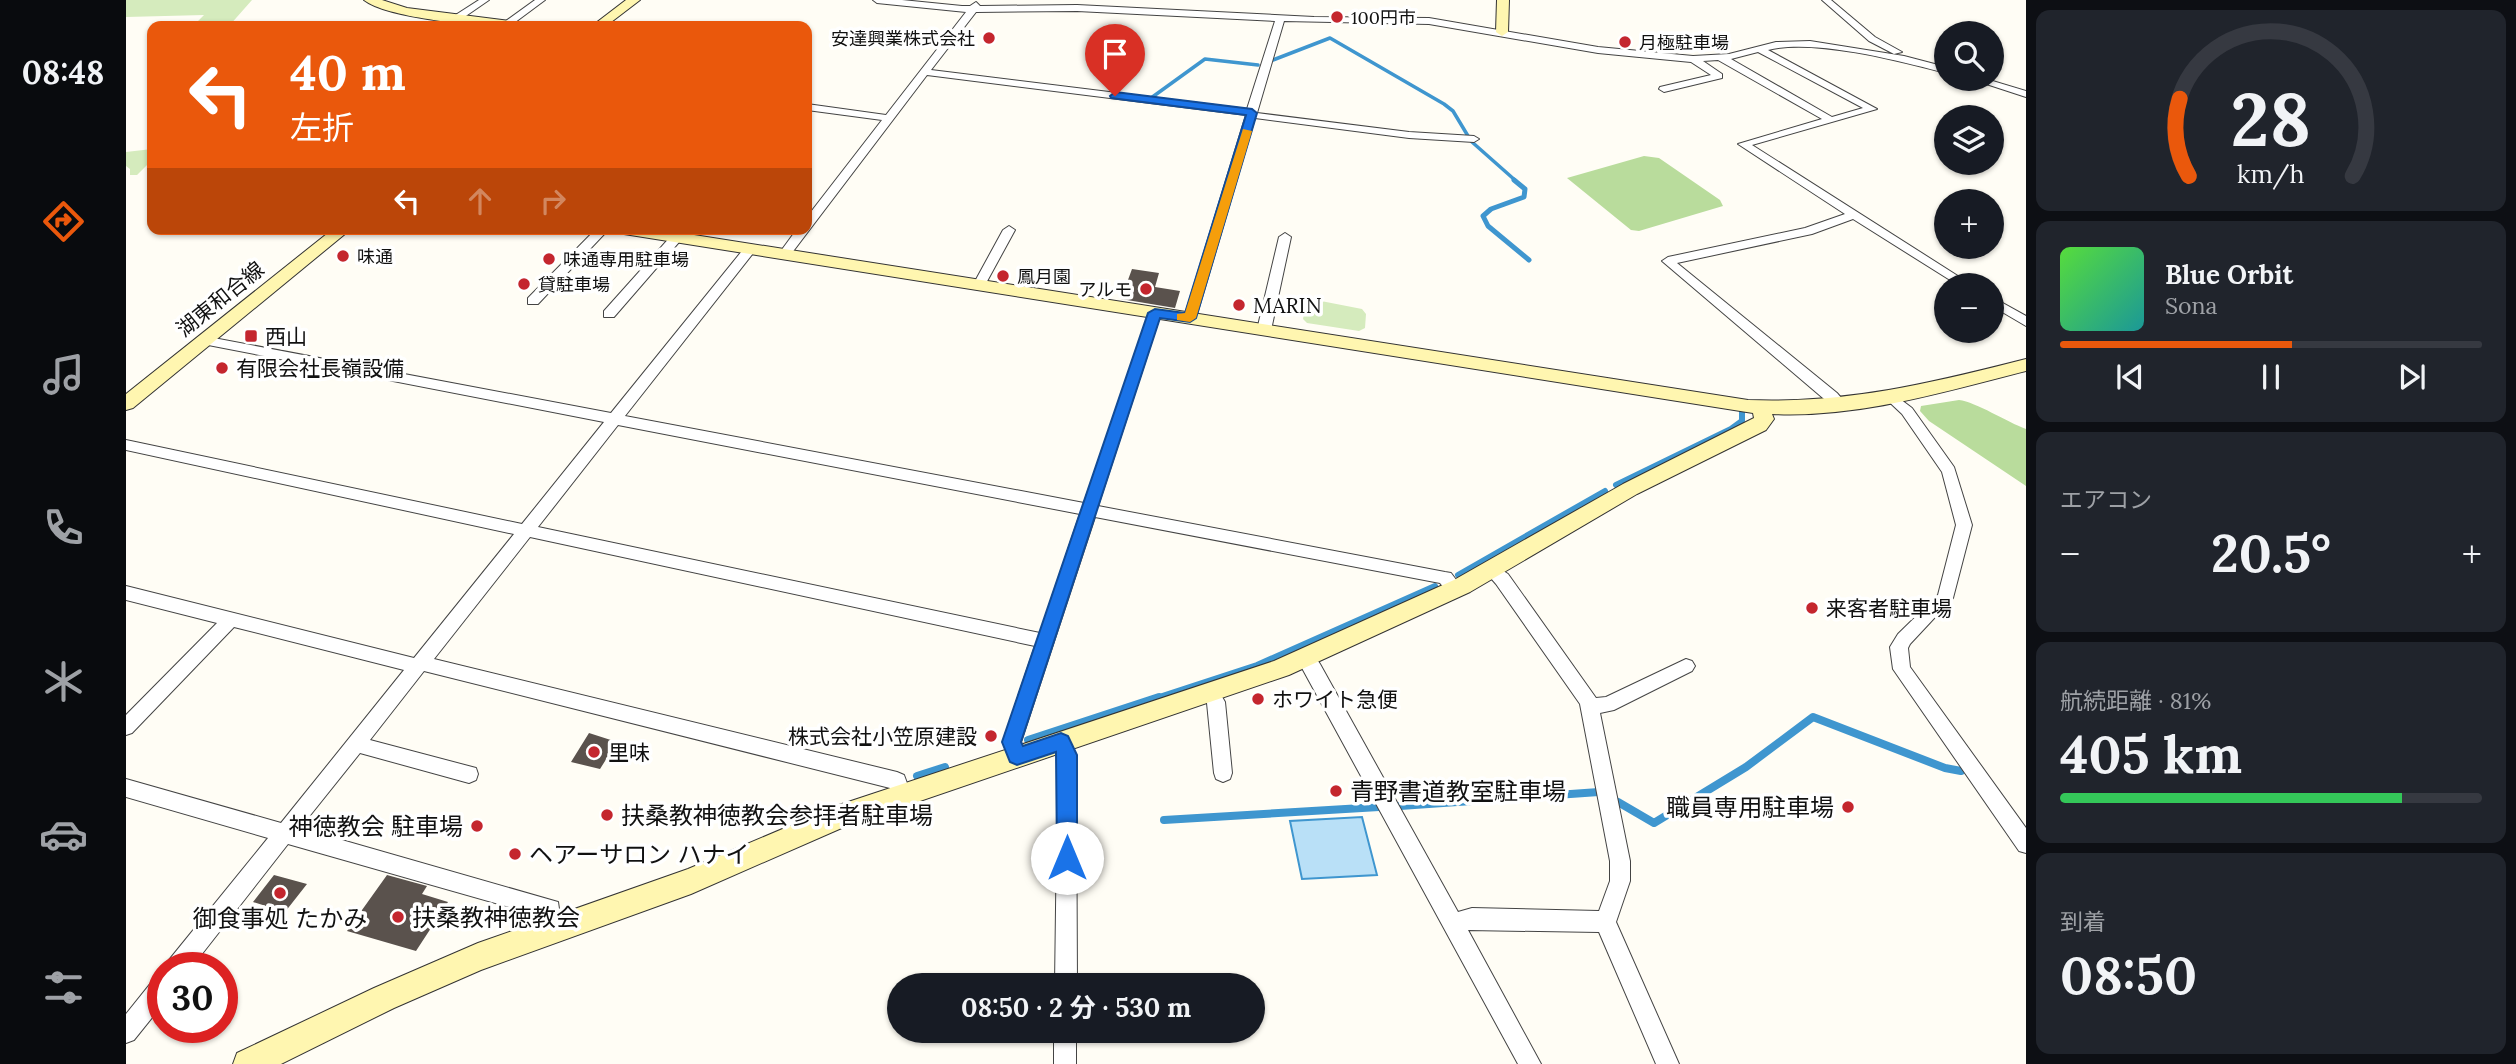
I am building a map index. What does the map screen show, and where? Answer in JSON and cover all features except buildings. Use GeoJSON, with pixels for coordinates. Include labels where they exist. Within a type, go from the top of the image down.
{"type":"FeatureCollection","features":[{"type":"Feature","properties":{"kind":"street"},"geometry":{"type":"LineString","coordinates":[[370,0],[405,11],[478,21]]}},
{"type":"Feature","properties":{"kind":"street"},"geometry":{"type":"LineString","coordinates":[[457,18],[485,0]]}},
{"type":"Feature","properties":{"kind":"street"},"geometry":{"type":"LineString","coordinates":[[518,21],[541,0]]}},
{"type":"Feature","properties":{"kind":"street"},"geometry":{"type":"LineString","coordinates":[[605,21],[634,0]]}},
{"type":"Feature","properties":{"kind":"street"},"geometry":{"type":"LineString","coordinates":[[877,0],[971,9],[1077,8],[1280,18],[1429,21],[1606,51],[1693,59],[1721,58],[1786,44],[1810,44],[1902,58],[1934,67]]}},
{"type":"Feature","properties":{"kind":"street"},"geometry":{"type":"LineString","coordinates":[[812,218],[979,0]]}},
{"type":"Feature","properties":{"kind":"street"},"geometry":{"type":"LineString","coordinates":[[1502,32],[1503,0]]}},
{"type":"Feature","properties":{"kind":"street"},"geometry":{"type":"LineString","coordinates":[[1826,0],[1869,37],[1902,55],[1902,58]]}},
{"type":"Feature","properties":{"kind":"street"},"geometry":{"type":"LineString","coordinates":[[1190,318],[1280,18]]}},
{"type":"Feature","properties":{"kind":"street"},"geometry":{"type":"LineString","coordinates":[[1759,49],[1872,109],[1743,144],[1946,273]]}},
{"type":"Feature","properties":{"kind":"street"},"geometry":{"type":"LineString","coordinates":[[1721,58],[1830,120]]}},
{"type":"Feature","properties":{"kind":"street"},"geometry":{"type":"LineString","coordinates":[[1664,89],[1719,76],[1693,59]]}},
{"type":"Feature","properties":{"kind":"street"},"geometry":{"type":"LineString","coordinates":[[923,72],[1409,135],[1474,139]]}},
{"type":"Feature","properties":{"kind":"street"},"geometry":{"type":"LineString","coordinates":[[2004,87],[2026,94]]}},
{"type":"Feature","properties":{"kind":"street"},"geometry":{"type":"LineString","coordinates":[[812,108],[888,118]]}},
{"type":"Feature","properties":{"kind":"street"},"geometry":{"type":"LineString","coordinates":[[1842,407],[1668,261],[1808,231],[1852,215]]}},
{"type":"Feature","properties":{"kind":"street"},"geometry":{"type":"LineString","coordinates":[[979,285],[1009,230]]}},
{"type":"Feature","properties":{"kind":"street","name":"湖東和合線"},"geometry":{"type":"LineString","coordinates":[[126,404],[335,235]]}},
{"type":"Feature","properties":{"kind":"street"},"geometry":{"type":"LineString","coordinates":[[533,301],[597,235]]}},
{"type":"Feature","properties":{"kind":"street"},"geometry":{"type":"LineString","coordinates":[[663,235],[1760,407],[1842,407],[1892,398],[2026,365]]}},
{"type":"Feature","properties":{"kind":"street"},"geometry":{"type":"LineString","coordinates":[[784,255],[799,235]]}},
{"type":"Feature","properties":{"kind":"street"},"geometry":{"type":"LineString","coordinates":[[608,314],[676,237]]}},
{"type":"Feature","properties":{"kind":"street"},"geometry":{"type":"LineString","coordinates":[[1264,330],[1285,237]]}},
{"type":"Feature","properties":{"kind":"street"},"geometry":{"type":"LineString","coordinates":[[190,952],[750,249]]}},
{"type":"Feature","properties":{"kind":"street"},"geometry":{"type":"LineString","coordinates":[[2004,308],[2026,322]]}},
{"type":"Feature","properties":{"kind":"street"},"geometry":{"type":"LineString","coordinates":[[1017,756],[1012,742],[1155,313]]}},
{"type":"Feature","properties":{"kind":"street"},"geometry":{"type":"LineString","coordinates":[[203,340],[1445,578],[1455,589]]}},
{"type":"Feature","properties":{"kind":"street"},"geometry":{"type":"LineString","coordinates":[[1892,398],[1907,411],[1950,471],[1964,525],[1945,598],[1903,639],[1899,648],[1902,669],[2026,844]]}},
{"type":"Feature","properties":{"kind":"street"},"geometry":{"type":"LineString","coordinates":[[248,1064],[408,988],[552,929],[691,881],[839,817],[901,794],[1264,675],[1455,589],[1630,489],[1759,425],[1764,419],[1760,407]]}},
{"type":"Feature","properties":{"kind":"street"},"geometry":{"type":"LineString","coordinates":[[126,445],[1045,640]]}},
{"type":"Feature","properties":{"kind":"street"},"geometry":{"type":"LineString","coordinates":[[1490,569],[1502,579],[1583,690],[1591,706],[1620,862],[1620,881],[1605,922],[1668,1064]]}},
{"type":"Feature","properties":{"kind":"street"},"geometry":{"type":"LineString","coordinates":[[126,593],[897,781],[901,794]]}},
{"type":"Feature","properties":{"kind":"street"},"geometry":{"type":"LineString","coordinates":[[126,727],[230,619]]}},
{"type":"Feature","properties":{"kind":"street"},"geometry":{"type":"LineString","coordinates":[[1305,657],[1530,1064]]}},
{"type":"Feature","properties":{"kind":"street"},"geometry":{"type":"LineString","coordinates":[[1591,706],[1608,705],[1686,666]]}},
{"type":"Feature","properties":{"kind":"street"},"geometry":{"type":"LineString","coordinates":[[1211,693],[1216,702],[1223,773]]}},
{"type":"Feature","properties":{"kind":"street"},"geometry":{"type":"LineString","coordinates":[[1061,742],[1068,755],[1066,973]]}},
{"type":"Feature","properties":{"kind":"street"},"geometry":{"type":"LineString","coordinates":[[356,744],[470,774]]}},
{"type":"Feature","properties":{"kind":"street"},"geometry":{"type":"LineString","coordinates":[[126,788],[551,909],[552,929]]}},
{"type":"Feature","properties":{"kind":"street"},"geometry":{"type":"LineString","coordinates":[[1453,924],[1472,918],[1605,922]]}},
{"type":"Feature","properties":{"kind":"street"},"geometry":{"type":"LineString","coordinates":[[126,1032],[147,1006]]}},
{"type":"Feature","properties":{"kind":"street"},"geometry":{"type":"LineString","coordinates":[[1065,1043],[1065,1064]]}},
{"type":"Feature","properties":{"kind":"green space"},"geometry":{"type":"Polygon","coordinates":[[[126,0],[252,0],[233,21],[198,21],[204,15],[126,17],[126,0]]]}},
{"type":"Feature","properties":{"kind":"green space"},"geometry":{"type":"Polygon","coordinates":[[[147,150],[147,165],[137,175],[130,175],[130,169],[126,166],[126,152],[147,150]]]}},
{"type":"Feature","properties":{"kind":"green space"},"geometry":{"type":"Polygon","coordinates":[[[1644,156],[1659,158],[1720,200],[1723,206],[1639,231],[1631,230],[1567,178],[1644,156]]]}},
{"type":"Feature","properties":{"kind":"green space"},"geometry":{"type":"Polygon","coordinates":[[[1321,301],[1362,309],[1366,314],[1365,328],[1359,331],[1307,323],[1303,319],[1306,304],[1321,301]]]}},
{"type":"Feature","properties":{"kind":"green space"},"geometry":{"type":"Polygon","coordinates":[[[1959,400],[1974,404],[2026,429],[2026,486],[1929,421],[1920,411],[1921,406],[1959,400]]]}},
{"type":"Feature","properties":{"kind":"water"},"geometry":{"type":"Polygon","coordinates":[[[1362,817],[1377,875],[1302,879],[1290,821],[1362,817]]]}},
{"type":"Feature","properties":{"kind":"waterway"},"geometry":{"type":"LineString","coordinates":[[1273,60],[1330,38],[1444,104],[1453,111],[1468,136]]}},
{"type":"Feature","properties":{"kind":"waterway"},"geometry":{"type":"LineString","coordinates":[[1151,98],[1205,59],[1258,65]]}},
{"type":"Feature","properties":{"kind":"waterway"},"geometry":{"type":"LineString","coordinates":[[1472,142],[1516,181]]}},
{"type":"Feature","properties":{"kind":"waterway"},"geometry":{"type":"LineString","coordinates":[[1514,180],[1525,189],[1524,197],[1491,209],[1483,216],[1488,226],[1529,260]]}},
{"type":"Feature","properties":{"kind":"waterway"},"geometry":{"type":"LineString","coordinates":[[1616,485],[1731,429],[1742,421],[1742,411]]}},
{"type":"Feature","properties":{"kind":"waterway"},"geometry":{"type":"LineString","coordinates":[[1458,575],[1605,491]]}},
{"type":"Feature","properties":{"kind":"waterway"},"geometry":{"type":"LineString","coordinates":[[1153,699],[1257,665],[1435,586]]}},
{"type":"Feature","properties":{"kind":"waterway"},"geometry":{"type":"LineString","coordinates":[[1028,740],[1159,697]]}},
{"type":"Feature","properties":{"kind":"waterway"},"geometry":{"type":"LineString","coordinates":[[1618,802],[1654,823],[1746,767],[1813,717],[1945,768],[1961,771]]}},
{"type":"Feature","properties":{"kind":"waterway"},"geometry":{"type":"LineString","coordinates":[[917,776],[945,767]]}},
{"type":"Feature","properties":{"kind":"waterway"},"geometry":{"type":"LineString","coordinates":[[1400,806],[1599,792]]}},
{"type":"Feature","properties":{"kind":"waterway"},"geometry":{"type":"LineString","coordinates":[[1164,820],[1379,807]]}},
{"type":"Feature","properties":{"kind":"slow traffic"},"geometry":{"type":"LineString","coordinates":[[1182,317],[1190,318],[1247,131]]}},
{"type":"Feature","properties":{"kind":"place","name":"100円市"},"geometry":{"type":"Point","coordinates":[1337,17]}},
{"type":"Feature","properties":{"kind":"place","name":"安達興業株式会社"},"geometry":{"type":"Point","coordinates":[989,38]}},
{"type":"Feature","properties":{"kind":"place","name":"月極駐車場"},"geometry":{"type":"Point","coordinates":[1625,42]}},
{"type":"Feature","properties":{"kind":"place","name":"味通"},"geometry":{"type":"Point","coordinates":[343,256]}},
{"type":"Feature","properties":{"kind":"place","name":"味通専用駐車場"},"geometry":{"type":"Point","coordinates":[549,259]}},
{"type":"Feature","properties":{"kind":"place","name":"鳳月園"},"geometry":{"type":"Point","coordinates":[1003,276]}},
{"type":"Feature","properties":{"kind":"place","name":"貸駐車場"},"geometry":{"type":"Point","coordinates":[524,284]}},
{"type":"Feature","properties":{"kind":"place","name":"アルモ"},"geometry":{"type":"Point","coordinates":[1146,289]}},
{"type":"Feature","properties":{"kind":"place","name":"MARIN"},"geometry":{"type":"Point","coordinates":[1239,305]}},
{"type":"Feature","properties":{"kind":"place","name":"西山"},"geometry":{"type":"Point","coordinates":[251,336]}},
{"type":"Feature","properties":{"kind":"place","name":"有限会社長嶺設備"},"geometry":{"type":"Point","coordinates":[222,368]}},
{"type":"Feature","properties":{"kind":"place","name":"来客者駐車場"},"geometry":{"type":"Point","coordinates":[1812,608]}},
{"type":"Feature","properties":{"kind":"place","name":"ホワイト急便"},"geometry":{"type":"Point","coordinates":[1258,699]}},
{"type":"Feature","properties":{"kind":"place","name":"株式会社小笠原建設"},"geometry":{"type":"Point","coordinates":[991,736]}},
{"type":"Feature","properties":{"kind":"place","name":"里味"},"geometry":{"type":"Point","coordinates":[594,752]}},
{"type":"Feature","properties":{"kind":"place","name":"青野書道教室駐車場"},"geometry":{"type":"Point","coordinates":[1336,791]}},
{"type":"Feature","properties":{"kind":"place","name":"職員専用駐車場"},"geometry":{"type":"Point","coordinates":[1848,807]}},
{"type":"Feature","properties":{"kind":"place","name":"扶桑教神徳教会参拝者駐車場"},"geometry":{"type":"Point","coordinates":[607,815]}},
{"type":"Feature","properties":{"kind":"place","name":"神徳教会 駐車場"},"geometry":{"type":"Point","coordinates":[477,826]}},
{"type":"Feature","properties":{"kind":"place","name":"ヘアーサロン ハナイ"},"geometry":{"type":"Point","coordinates":[515,854]}},
{"type":"Feature","properties":{"kind":"place","name":"御食事処 たかみ"},"geometry":{"type":"Point","coordinates":[280,893]}},
{"type":"Feature","properties":{"kind":"place","name":"扶桑教神徳教会"},"geometry":{"type":"Point","coordinates":[398,917]}},
{"type":"Feature","properties":{"kind":"route"},"geometry":{"type":"LineString","coordinates":[[1067,858],[1068,755],[1061,742],[1017,756],[1012,742],[1155,313],[1190,318],[1252,113],[1115,96]]}}]}
